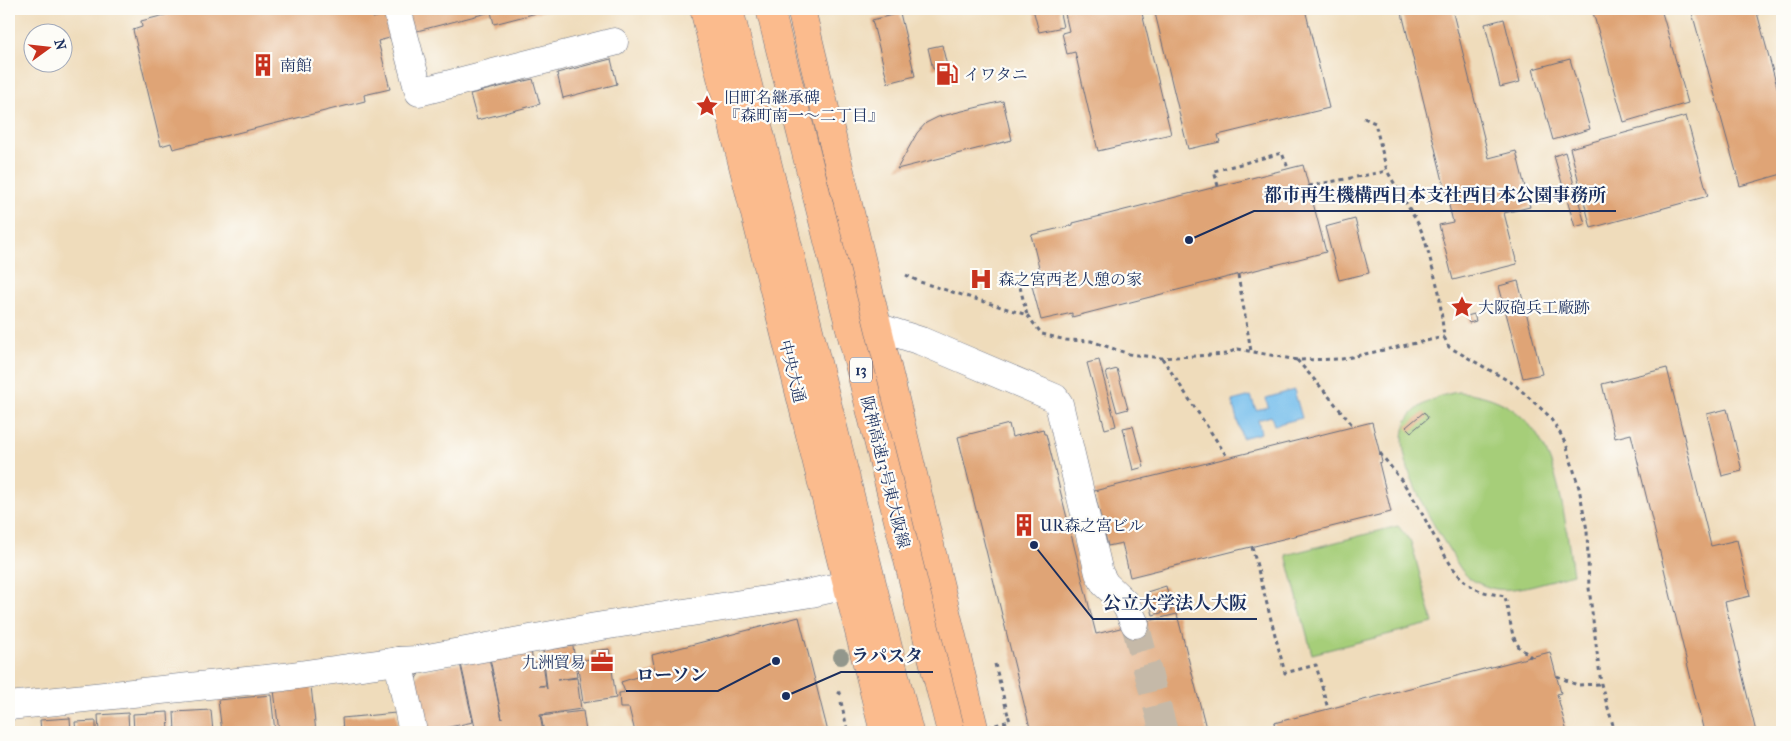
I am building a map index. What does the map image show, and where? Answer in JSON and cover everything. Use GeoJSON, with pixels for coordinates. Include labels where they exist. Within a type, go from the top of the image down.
{"type":"FeatureCollection","features":[{"type":"Feature","properties":{"kind":"main road","name":"中央大通"},"geometry":{"type":"LineString","coordinates":[[704,9],[884,732]]}},
{"type":"Feature","properties":{"kind":"main road"},"geometry":{"type":"LineString","coordinates":[[729,9],[909,732]]}},
{"type":"Feature","properties":{"kind":"main road","name":"阪神高速13号東大阪線"},"geometry":{"type":"LineString","coordinates":[[770,9],[967,732]]}},
{"type":"Feature","properties":{"kind":"main road"},"geometry":{"type":"LineString","coordinates":[[801,9],[877,327],[967,732]]}},
{"type":"Feature","properties":{"kind":"street"},"geometry":{"type":"LineString","coordinates":[[397,9],[419,92],[614,42]]}},
{"type":"Feature","properties":{"kind":"street"},"geometry":{"type":"LineString","coordinates":[[877,327],[920,341],[1055,398],[1059,404],[1098,573],[1105,584],[1125,603],[1135,624]]}},
{"type":"Feature","properties":{"kind":"street"},"geometry":{"type":"LineString","coordinates":[[9,706],[284,677],[417,660],[596,627],[811,593],[846,585]]}},
{"type":"Feature","properties":{"kind":"street"},"geometry":{"type":"LineString","coordinates":[[398,661],[413,732]]}},
{"type":"Feature","properties":{"kind":"path"},"geometry":{"type":"LineString","coordinates":[[1364,118],[1375,123],[1387,170],[1419,225],[1425,240],[1439,292],[1444,338],[1449,347],[1514,384],[1547,414],[1558,429],[1567,447],[1579,488],[1587,530],[1589,588],[1601,684],[1615,732]]}},
{"type":"Feature","properties":{"kind":"path"},"geometry":{"type":"LineString","coordinates":[[1218,186],[1214,171],[1282,153],[1288,168]]}},
{"type":"Feature","properties":{"kind":"path"},"geometry":{"type":"LineString","coordinates":[[1309,186],[1387,170]]}},
{"type":"Feature","properties":{"kind":"path"},"geometry":{"type":"LineString","coordinates":[[906,275],[920,282],[1027,315]]}},
{"type":"Feature","properties":{"kind":"path"},"geometry":{"type":"LineString","coordinates":[[1238,275],[1251,351]]}},
{"type":"Feature","properties":{"kind":"path"},"geometry":{"type":"LineString","coordinates":[[1020,287],[1027,315],[1042,334],[1066,340],[1091,341],[1129,354],[1161,358],[1225,354],[1238,350],[1297,360],[1342,359],[1444,338]]}},
{"type":"Feature","properties":{"kind":"path"},"geometry":{"type":"LineString","coordinates":[[1161,358],[1228,458]]}},
{"type":"Feature","properties":{"kind":"path"},"geometry":{"type":"LineString","coordinates":[[1297,360],[1354,427]]}},
{"type":"Feature","properties":{"kind":"path"},"geometry":{"type":"LineString","coordinates":[[1380,453],[1410,493],[1456,572],[1471,586],[1486,592],[1505,596],[1513,636],[1519,647],[1531,657]]}},
{"type":"Feature","properties":{"kind":"path"},"geometry":{"type":"LineString","coordinates":[[1252,547],[1285,673],[1316,665],[1328,709]]}},
{"type":"Feature","properties":{"kind":"path"},"geometry":{"type":"LineString","coordinates":[[967,732],[1010,721],[995,664]]}},
{"type":"Feature","properties":{"kind":"path"},"geometry":{"type":"LineString","coordinates":[[1557,676],[1577,685],[1601,684]]}},
{"type":"Feature","properties":{"kind":"path"},"geometry":{"type":"LineString","coordinates":[[841,702],[848,732]]}},
{"type":"Feature","properties":{"kind":"green space"},"geometry":{"type":"Polygon","coordinates":[[[1458,392],[1491,398],[1516,412],[1535,432],[1548,457],[1558,485],[1573,574],[1532,586],[1500,589],[1481,584],[1464,574],[1433,524],[1415,488],[1408,470],[1403,435],[1407,421],[1422,405],[1444,395],[1458,392]]]}},
{"type":"Feature","properties":{"kind":"green space"},"geometry":{"type":"Polygon","coordinates":[[[1398,526],[1411,542],[1433,623],[1312,654],[1286,555],[1398,526]]]}},
{"type":"Feature","properties":{"kind":"water"},"geometry":{"type":"Polygon","coordinates":[[[1294,390],[1302,418],[1274,425],[1271,416],[1258,420],[1261,433],[1242,438],[1232,401],[1251,396],[1256,410],[1268,407],[1266,398],[1294,390]]]}},
{"type":"Feature","properties":{"kind":"building","name":"南館"},"geometry":{"type":"Polygon","coordinates":[[[188,9],[370,9],[373,18],[410,9],[552,9],[494,24],[491,12],[378,41],[390,89],[364,95],[365,101],[173,149],[171,143],[161,146],[133,30],[142,27],[141,21],[188,9]]]}},
{"type":"Feature","properties":{"kind":"building"},"geometry":{"type":"Polygon","coordinates":[[[1033,9],[1059,9],[1063,27],[1039,32],[1033,9]]]}},
{"type":"Feature","properties":{"kind":"building"},"geometry":{"type":"Polygon","coordinates":[[[1064,9],[1141,9],[1171,134],[1098,151],[1075,52],[1067,54],[1062,33],[1069,31],[1064,9]]]}},
{"type":"Feature","properties":{"kind":"building"},"geometry":{"type":"Polygon","coordinates":[[[1154,9],[1305,9],[1329,108],[1218,135],[1220,142],[1188,149],[1154,9]]]}},
{"type":"Feature","properties":{"kind":"building"},"geometry":{"type":"Polygon","coordinates":[[[1401,9],[1452,9],[1489,158],[1516,151],[1530,207],[1504,213],[1517,264],[1453,280],[1439,225],[1453,222],[1401,9]]]}},
{"type":"Feature","properties":{"kind":"building"},"geometry":{"type":"Polygon","coordinates":[[[1592,9],[1661,9],[1688,103],[1624,122],[1592,9]]]}},
{"type":"Feature","properties":{"kind":"building"},"geometry":{"type":"Polygon","coordinates":[[[1691,9],[1756,9],[1782,105],[1782,174],[1740,186],[1691,9]]]}},
{"type":"Feature","properties":{"kind":"building"},"geometry":{"type":"Polygon","coordinates":[[[900,13],[915,76],[888,83],[872,20],[900,13]]]}},
{"type":"Feature","properties":{"kind":"building"},"geometry":{"type":"Polygon","coordinates":[[[1504,19],[1520,82],[1500,87],[1485,24],[1504,19]]]}},
{"type":"Feature","properties":{"kind":"building"},"geometry":{"type":"Polygon","coordinates":[[[942,45],[947,66],[933,69],[928,48],[942,45]]]}},
{"type":"Feature","properties":{"kind":"building"},"geometry":{"type":"Polygon","coordinates":[[[611,59],[617,84],[563,98],[557,73],[611,59]]]}},
{"type":"Feature","properties":{"kind":"building"},"geometry":{"type":"Polygon","coordinates":[[[1570,59],[1590,129],[1553,140],[1533,69],[1570,59]]]}},
{"type":"Feature","properties":{"kind":"building"},"geometry":{"type":"Polygon","coordinates":[[[533,79],[540,104],[477,120],[470,94],[533,79]]]}},
{"type":"Feature","properties":{"kind":"building"},"geometry":{"type":"Polygon","coordinates":[[[1003,101],[1012,140],[897,169],[917,133],[926,123],[938,117],[1003,101]]]}},
{"type":"Feature","properties":{"kind":"building"},"geometry":{"type":"Polygon","coordinates":[[[1686,116],[1708,196],[1591,228],[1570,148],[1686,116]]]}},
{"type":"Feature","properties":{"kind":"building"},"geometry":{"type":"Polygon","coordinates":[[[1565,152],[1585,224],[1575,227],[1554,156],[1565,152]]]}},
{"type":"Feature","properties":{"kind":"building"},"geometry":{"type":"Polygon","coordinates":[[[1303,165],[1326,252],[1072,317],[1072,313],[1041,320],[1032,286],[1043,283],[1031,235],[1303,165]]]}},
{"type":"Feature","properties":{"kind":"building"},"geometry":{"type":"Polygon","coordinates":[[[1355,219],[1369,273],[1339,280],[1325,227],[1355,219]]]}},
{"type":"Feature","properties":{"kind":"building"},"geometry":{"type":"Polygon","coordinates":[[[1518,281],[1542,374],[1523,378],[1499,286],[1518,281]]]}},
{"type":"Feature","properties":{"kind":"building"},"geometry":{"type":"Polygon","coordinates":[[[1474,314],[1476,321],[1469,323],[1467,316],[1474,314]]]}},
{"type":"Feature","properties":{"kind":"building"},"geometry":{"type":"Polygon","coordinates":[[[1099,360],[1116,426],[1105,429],[1087,363],[1099,360]]]}},
{"type":"Feature","properties":{"kind":"building"},"geometry":{"type":"Polygon","coordinates":[[[1667,368],[1711,546],[1737,540],[1750,596],[1725,602],[1756,732],[1704,732],[1631,434],[1615,438],[1602,384],[1667,368]]]}},
{"type":"Feature","properties":{"kind":"building"},"geometry":{"type":"Polygon","coordinates":[[[1117,369],[1128,409],[1117,412],[1106,372],[1117,369]]]}},
{"type":"Feature","properties":{"kind":"building"},"geometry":{"type":"Polygon","coordinates":[[[1727,409],[1742,471],[1722,476],[1707,414],[1727,409]]]}},
{"type":"Feature","properties":{"kind":"building"},"geometry":{"type":"Polygon","coordinates":[[[1424,412],[1428,418],[1411,432],[1406,427],[1424,412]]]}},
{"type":"Feature","properties":{"kind":"building"},"geometry":{"type":"Polygon","coordinates":[[[1372,422],[1382,462],[1379,463],[1391,512],[1130,577],[1122,543],[1108,546],[1094,491],[1372,422]]]}},
{"type":"Feature","properties":{"kind":"building","name":"UR森之宮ビル"},"geometry":{"type":"Polygon","coordinates":[[[1009,424],[1012,437],[1043,429],[1044,434],[1046,434],[1096,634],[1177,614],[1207,732],[1031,732],[958,437],[1009,424]]]}},
{"type":"Feature","properties":{"kind":"building"},"geometry":{"type":"Polygon","coordinates":[[[1133,426],[1144,467],[1133,470],[1123,428],[1133,426]]]}},
{"type":"Feature","properties":{"kind":"building"},"geometry":{"type":"Polygon","coordinates":[[[1166,586],[1172,610],[1153,615],[1147,592],[1166,586]]]}},
{"type":"Feature","properties":{"kind":"building"},"geometry":{"type":"Polygon","coordinates":[[[799,617],[828,732],[635,732],[629,708],[620,708],[619,693],[625,692],[621,682],[655,671],[652,655],[799,617]]]}},
{"type":"Feature","properties":{"kind":"building"},"geometry":{"type":"Polygon","coordinates":[[[573,646],[577,677],[557,680],[577,678],[581,709],[540,715],[543,732],[476,732],[461,664],[489,658],[502,719],[490,658],[531,650],[533,663],[543,662],[546,685],[539,686],[546,686],[547,689],[543,650],[573,646]]]}},
{"type":"Feature","properties":{"kind":"building"},"geometry":{"type":"Polygon","coordinates":[[[609,649],[616,698],[583,703],[577,661],[591,659],[591,651],[609,649]]]}},
{"type":"Feature","properties":{"kind":"building"},"geometry":{"type":"Polygon","coordinates":[[[1550,652],[1561,693],[1557,694],[1567,732],[1276,732],[1274,723],[1550,652]]]}},
{"type":"Feature","properties":{"kind":"building"},"geometry":{"type":"Polygon","coordinates":[[[460,663],[473,722],[426,732],[415,680],[420,672],[460,663]]]}},
{"type":"Feature","properties":{"kind":"building"},"geometry":{"type":"Polygon","coordinates":[[[311,686],[316,732],[279,732],[274,690],[311,686]]]}},
{"type":"Feature","properties":{"kind":"building"},"geometry":{"type":"Polygon","coordinates":[[[271,695],[275,732],[222,732],[218,700],[271,695]]]}},
{"type":"Feature","properties":{"kind":"building"},"geometry":{"type":"Polygon","coordinates":[[[211,710],[213,732],[175,732],[174,712],[211,710]]]}},
{"type":"Feature","properties":{"kind":"building"},"geometry":{"type":"Polygon","coordinates":[[[583,711],[586,732],[544,732],[541,716],[583,711]]]}},
{"type":"Feature","properties":{"kind":"building"},"geometry":{"type":"Polygon","coordinates":[[[168,712],[169,732],[134,732],[133,714],[168,712]]]}},
{"type":"Feature","properties":{"kind":"building"},"geometry":{"type":"Polygon","coordinates":[[[128,713],[129,732],[99,732],[98,715],[128,713]]]}},
{"type":"Feature","properties":{"kind":"building"},"geometry":{"type":"Polygon","coordinates":[[[396,713],[400,732],[343,732],[342,718],[396,713]]]}},
{"type":"Feature","properties":{"kind":"building"},"geometry":{"type":"Polygon","coordinates":[[[70,718],[71,732],[41,732],[40,720],[70,718]]]}},
{"type":"Feature","properties":{"kind":"building"},"geometry":{"type":"Polygon","coordinates":[[[96,721],[96,732],[76,732],[75,722],[96,721]]]}},
{"type":"Feature","properties":{"kind":"tunnel"},"geometry":{"type":"LineString","coordinates":[[1135,624],[1164,732]]}},
{"type":"Feature","properties":{"kind":"place","name":"南館"},"geometry":{"type":"Point","coordinates":[263,65]}},
{"type":"Feature","properties":{"kind":"place","name":"イワタニ"},"geometry":{"type":"Point","coordinates":[947,74]}},
{"type":"Feature","properties":{"kind":"place","name":"旧町名継承碑 『森町南一～二丁目』"},"geometry":{"type":"Point","coordinates":[707,106]}},
{"type":"Feature","properties":{"kind":"place","name":"都市再生機構西日本支社西日本公園事務所"},"geometry":{"type":"Point","coordinates":[1189,240]}},
{"type":"Feature","properties":{"kind":"place","name":"森之宮西老人憩の家"},"geometry":{"type":"Point","coordinates":[981,279]}},
{"type":"Feature","properties":{"kind":"place","name":"大阪砲兵工廠跡"},"geometry":{"type":"Point","coordinates":[1462,307]}},
{"type":"Feature","properties":{"kind":"place","name":"UR森之宮ビル"},"geometry":{"type":"Point","coordinates":[1024,525]}},
{"type":"Feature","properties":{"kind":"place","name":"公立大学法人大阪"},"geometry":{"type":"Point","coordinates":[1034,545]}},
{"type":"Feature","properties":{"kind":"place","name":"ローソン"},"geometry":{"type":"Point","coordinates":[776,661]}},
{"type":"Feature","properties":{"kind":"place","name":"九洲貿易"},"geometry":{"type":"Point","coordinates":[602,662]}},
{"type":"Feature","properties":{"kind":"place","name":"ラパスタ"},"geometry":{"type":"Point","coordinates":[786,696]}}]}
